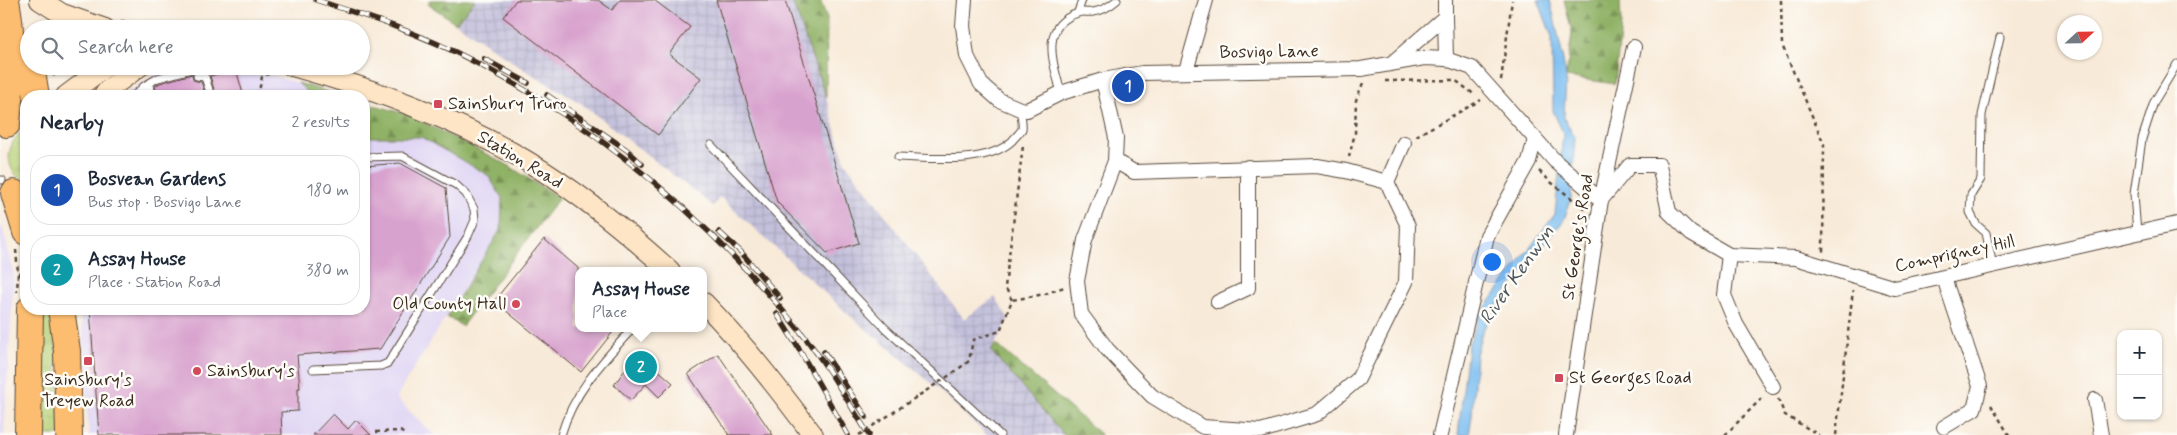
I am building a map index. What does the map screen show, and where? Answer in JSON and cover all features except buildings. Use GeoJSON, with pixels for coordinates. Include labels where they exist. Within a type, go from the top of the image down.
{"type":"FeatureCollection","features":[{"type":"Feature","properties":{"kind":"highway"},"geometry":{"type":"LineString","coordinates":[[6,0],[11,24],[11,124]]}},
{"type":"Feature","properties":{"kind":"highway"},"geometry":{"type":"LineString","coordinates":[[19,0],[24,20]]}},
{"type":"Feature","properties":{"kind":"highway"},"geometry":{"type":"LineString","coordinates":[[32,75],[35,90]]}},
{"type":"Feature","properties":{"kind":"highway"},"geometry":{"type":"LineString","coordinates":[[8,186],[20,217]]}},
{"type":"Feature","properties":{"kind":"highway"},"geometry":{"type":"LineString","coordinates":[[28,435],[30,315]]}},
{"type":"Feature","properties":{"kind":"highway"},"geometry":{"type":"LineString","coordinates":[[62,315],[67,351],[69,435]]}},
{"type":"Feature","properties":{"kind":"street"},"geometry":{"type":"LineString","coordinates":[[40,0],[62,14],[90,20]]}},
{"type":"Feature","properties":{"kind":"street"},"geometry":{"type":"LineString","coordinates":[[966,0],[963,26],[967,56],[981,84],[999,100],[1020,109]]}},
{"type":"Feature","properties":{"kind":"street"},"geometry":{"type":"LineString","coordinates":[[1186,71],[1206,0]]}},
{"type":"Feature","properties":{"kind":"street"},"geometry":{"type":"LineString","coordinates":[[1445,0],[1446,59]]}},
{"type":"Feature","properties":{"kind":"street"},"geometry":{"type":"LineString","coordinates":[[1393,62],[1445,17]]}},
{"type":"Feature","properties":{"kind":"street","name":"St George's Road"},"geometry":{"type":"LineString","coordinates":[[1566,435],[1602,200],[1634,47]]}},
{"type":"Feature","properties":{"kind":"street","name":"Bosvigo Lane"},"geometry":{"type":"LineString","coordinates":[[1020,109],[1027,110],[1061,93],[1103,80],[1142,73],[1360,69],[1424,58],[1446,59],[1472,68],[1493,101],[1535,139],[1554,161],[1602,200]]}},
{"type":"Feature","properties":{"kind":"street"},"geometry":{"type":"LineString","coordinates":[[74,90],[94,75]]}},
{"type":"Feature","properties":{"kind":"street"},"geometry":{"type":"LineString","coordinates":[[108,90],[128,75]]}},
{"type":"Feature","properties":{"kind":"street","name":"Station Road"},"geometry":{"type":"LineString","coordinates":[[324,75],[355,84],[431,112],[526,160],[578,195],[629,234],[666,267]]}},
{"type":"Feature","properties":{"kind":"street"},"geometry":{"type":"LineString","coordinates":[[1103,80],[1116,138],[1115,161],[1085,240],[1077,282],[1081,314],[1108,349],[1152,396],[1203,427],[1261,431],[1317,414],[1358,380],[1406,282],[1408,226],[1387,182],[1404,143]]}},
{"type":"Feature","properties":{"kind":"street"},"geometry":{"type":"LineString","coordinates":[[1440,435],[1487,236],[1529,161],[1535,139]]}},
{"type":"Feature","properties":{"kind":"street"},"geometry":{"type":"LineString","coordinates":[[1115,161],[1134,172],[1317,166],[1346,171],[1387,182]]}},
{"type":"Feature","properties":{"kind":"street","name":"Comprigney Hill"},"geometry":{"type":"LineString","coordinates":[[1602,200],[1630,165],[1659,164],[1668,212],[1691,233],[1729,255],[1796,258],[1895,288],[2177,224]]}},
{"type":"Feature","properties":{"kind":"street"},"geometry":{"type":"LineString","coordinates":[[1218,302],[1248,288],[1248,167]]}},
{"type":"Feature","properties":{"kind":"street"},"geometry":{"type":"LineString","coordinates":[[1729,255],[1724,295],[1736,324],[1773,387]]}},
{"type":"Feature","properties":{"kind":"street"},"geometry":{"type":"LineString","coordinates":[[1944,278],[1980,386],[1974,409],[1944,427]]}},
{"type":"Feature","properties":{"kind":"street"},"geometry":{"type":"LineString","coordinates":[[707,306],[776,384],[813,435]]}},
{"type":"Feature","properties":{"kind":"street"},"geometry":{"type":"LineString","coordinates":[[2095,400],[2101,435]]}},
{"type":"Feature","properties":{"kind":"lane"},"geometry":{"type":"LineString","coordinates":[[1078,12],[1082,0]]}},
{"type":"Feature","properties":{"kind":"lane"},"geometry":{"type":"LineString","coordinates":[[1061,93],[1051,46],[1052,35],[1058,24],[1078,12],[1095,12],[1109,7],[1117,0]]}},
{"type":"Feature","properties":{"kind":"lane"},"geometry":{"type":"LineString","coordinates":[[1993,267],[1986,233],[1976,224],[1970,212],[1972,195],[1981,179],[1982,115],[2000,37]]}},
{"type":"Feature","properties":{"kind":"lane"},"geometry":{"type":"LineString","coordinates":[[2137,233],[2134,194],[2142,140],[2154,102],[2177,64]]}},
{"type":"Feature","properties":{"kind":"lane"},"geometry":{"type":"LineString","coordinates":[[145,90],[154,80],[171,75]]}},
{"type":"Feature","properties":{"kind":"lane"},"geometry":{"type":"LineString","coordinates":[[204,75],[207,90]]}},
{"type":"Feature","properties":{"kind":"lane"},"geometry":{"type":"LineString","coordinates":[[197,76],[202,76],[206,80]]}},
{"type":"Feature","properties":{"kind":"lane"},"geometry":{"type":"LineString","coordinates":[[200,86],[206,85],[207,90]]}},
{"type":"Feature","properties":{"kind":"lane"},"geometry":{"type":"LineString","coordinates":[[898,157],[944,159],[967,158],[990,153],[1008,144],[1018,135],[1022,128],[1020,109]]}},
{"type":"Feature","properties":{"kind":"lane"},"geometry":{"type":"LineString","coordinates":[[711,144],[886,329],[1000,435]]}},
{"type":"Feature","properties":{"kind":"lane"},"geometry":{"type":"LineString","coordinates":[[313,369],[372,366],[388,363],[468,236],[475,220],[471,202],[456,185],[402,156],[370,157]]}},
{"type":"Feature","properties":{"kind":"lane"},"geometry":{"type":"LineString","coordinates":[[561,435],[573,402],[594,370],[629,332]]}},
{"type":"Feature","properties":{"kind":"path"},"geometry":{"type":"LineString","coordinates":[[1382,81],[1455,80],[1482,100],[1493,101],[1512,0]]}},
{"type":"Feature","properties":{"kind":"path"},"geometry":{"type":"LineString","coordinates":[[1780,0],[1782,45],[1824,144],[1823,266]]}},
{"type":"Feature","properties":{"kind":"path"},"geometry":{"type":"LineString","coordinates":[[1346,171],[1356,133],[1356,100],[1364,81],[1360,69]]}},
{"type":"Feature","properties":{"kind":"path"},"geometry":{"type":"LineString","coordinates":[[259,90],[262,76],[264,75]]}},
{"type":"Feature","properties":{"kind":"path"},"geometry":{"type":"LineString","coordinates":[[1404,143],[1482,100]]}},
{"type":"Feature","properties":{"kind":"path"},"geometry":{"type":"LineString","coordinates":[[1012,300],[1004,287],[1023,146]]}},
{"type":"Feature","properties":{"kind":"path"},"geometry":{"type":"LineString","coordinates":[[1529,161],[1552,184],[1581,205]]}},
{"type":"Feature","properties":{"kind":"path"},"geometry":{"type":"LineString","coordinates":[[1836,435],[1855,276]]}},
{"type":"Feature","properties":{"kind":"path"},"geometry":{"type":"LineString","coordinates":[[1012,300],[1045,294],[1077,282]]}},
{"type":"Feature","properties":{"kind":"path"},"geometry":{"type":"LineString","coordinates":[[859,435],[969,361],[973,340],[1000,331],[1012,300]]}},
{"type":"Feature","properties":{"kind":"path"},"geometry":{"type":"LineString","coordinates":[[1980,386],[2009,435]]}},
{"type":"Feature","properties":{"kind":"path"},"geometry":{"type":"LineString","coordinates":[[1725,435],[1773,387],[1785,415],[1818,435]]}},
{"type":"Feature","properties":{"kind":"path"},"geometry":{"type":"LineString","coordinates":[[376,432],[400,431],[406,435]]}},
{"type":"Feature","properties":{"kind":"shaded area"},"geometry":{"type":"Polygon","coordinates":[[[475,0],[792,0],[826,97],[845,162],[964,319],[995,297],[1009,319],[991,351],[1064,435],[987,435],[937,388],[850,316],[720,197],[713,206],[582,104],[520,67],[456,23],[475,0]]]}},
{"type":"Feature","properties":{"kind":"shaded area"},"geometry":{"type":"Polygon","coordinates":[[[155,75],[270,75],[298,83],[305,90],[132,90],[155,75]]]}},
{"type":"Feature","properties":{"kind":"shaded area"},"geometry":{"type":"Polygon","coordinates":[[[370,137],[421,137],[488,175],[502,198],[501,229],[401,389],[397,399],[434,435],[89,435],[81,315],[370,315],[370,137]]]}},
{"type":"Feature","properties":{"kind":"shaded area"},"geometry":{"type":"Polygon","coordinates":[[[0,218],[14,273],[4,435],[0,435],[0,218]]]}},
{"type":"Feature","properties":{"kind":"green space"},"geometry":{"type":"Polygon","coordinates":[[[430,0],[475,0],[456,23],[428,4],[430,0]]]}},
{"type":"Feature","properties":{"kind":"green space"},"geometry":{"type":"Polygon","coordinates":[[[792,0],[820,0],[827,18],[826,97],[792,0]]]}},
{"type":"Feature","properties":{"kind":"green space"},"geometry":{"type":"Polygon","coordinates":[[[1564,0],[1620,0],[1621,24],[1615,84],[1566,77],[1572,33],[1564,0]]]}},
{"type":"Feature","properties":{"kind":"green space"},"geometry":{"type":"Polygon","coordinates":[[[298,83],[322,90],[305,90],[298,83]]]}},
{"type":"Feature","properties":{"kind":"green space"},"geometry":{"type":"Polygon","coordinates":[[[370,104],[409,115],[506,164],[559,198],[462,326],[447,317],[501,229],[502,198],[488,175],[421,137],[370,137],[370,104]]]}},
{"type":"Feature","properties":{"kind":"green space"},"geometry":{"type":"Polygon","coordinates":[[[19,134],[20,178],[13,171],[9,156],[10,148],[19,134]]]}},
{"type":"Feature","properties":{"kind":"green space"},"geometry":{"type":"Polygon","coordinates":[[[39,315],[54,315],[61,435],[36,435],[39,315]]]}},
{"type":"Feature","properties":{"kind":"green space"},"geometry":{"type":"Polygon","coordinates":[[[996,344],[1101,435],[1064,435],[991,351],[996,344]]]}},
{"type":"Feature","properties":{"kind":"water","name":"River Kenwyn"},"geometry":{"type":"Polygon","coordinates":[[[1538,0],[1550,0],[1566,77],[1564,118],[1575,138],[1571,199],[1564,220],[1501,299],[1482,332],[1476,355],[1469,435],[1458,435],[1468,346],[1479,316],[1555,214],[1563,133],[1553,111],[1552,37],[1538,0]]]}},
{"type":"Feature","properties":{"kind":"railway"},"geometry":{"type":"LineString","coordinates":[[316,0],[434,42],[471,60],[518,86],[607,145],[690,214],[765,290],[819,356],[869,435]]}},
{"type":"Feature","properties":{"kind":"railway"},"geometry":{"type":"LineString","coordinates":[[484,59],[528,83]]}},
{"type":"Feature","properties":{"kind":"railway"},"geometry":{"type":"LineString","coordinates":[[547,95],[627,150],[642,164]]}},
{"type":"Feature","properties":{"kind":"railway"},"geometry":{"type":"LineString","coordinates":[[719,232],[741,252],[780,298]]}},
{"type":"Feature","properties":{"kind":"railway"},"geometry":{"type":"LineString","coordinates":[[777,314],[848,435]]}},
{"type":"Feature","properties":{"kind":"railway"},"geometry":{"type":"LineString","coordinates":[[824,352],[866,417]]}},
{"type":"Feature","properties":{"kind":"place","name":"Bosvean Gardens"},"geometry":{"type":"Point","coordinates":[1128,86]}},
{"type":"Feature","properties":{"kind":"place","name":"Sainsbury Truro"},"geometry":{"type":"Point","coordinates":[438,104]}},
{"type":"Feature","properties":{"kind":"place","name":"Old County Hall"},"geometry":{"type":"Point","coordinates":[516,304]}},
{"type":"Feature","properties":{"kind":"place","name":"Sainsbury's Treyew Road"},"geometry":{"type":"Point","coordinates":[88,361]}},
{"type":"Feature","properties":{"kind":"place","name":"Assay House"},"geometry":{"type":"Point","coordinates":[641,367]}},
{"type":"Feature","properties":{"kind":"place","name":"Sainsbury's"},"geometry":{"type":"Point","coordinates":[197,371]}},
{"type":"Feature","properties":{"kind":"place","name":"St Georges Road"},"geometry":{"type":"Point","coordinates":[1559,378]}}]}
